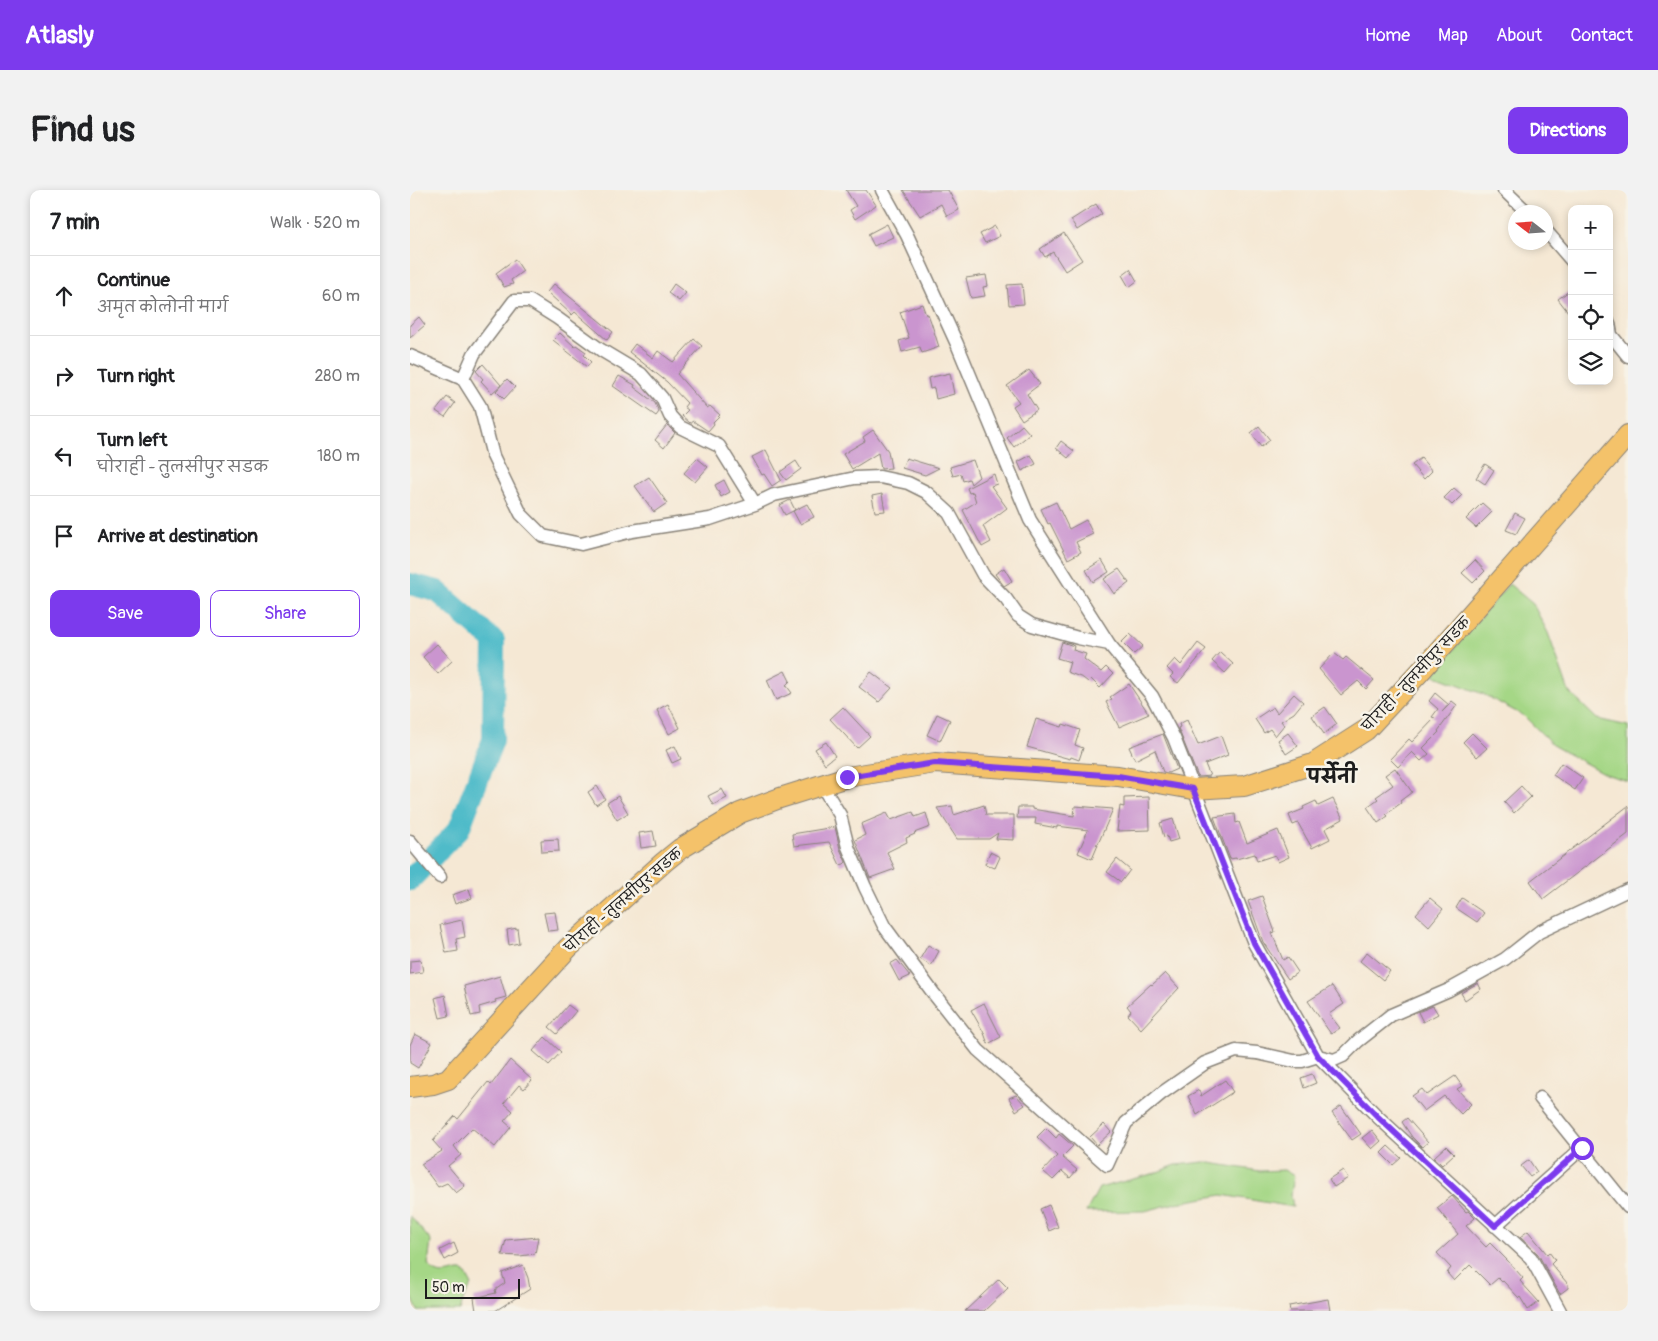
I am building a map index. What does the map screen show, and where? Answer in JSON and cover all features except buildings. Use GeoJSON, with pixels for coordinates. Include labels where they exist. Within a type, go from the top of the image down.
{"type":"FeatureCollection","features":[{"type":"Feature","properties":{"kind":"main road","name":"घोराही - तुलसीपुर सडक"},"geometry":{"type":"LineString","coordinates":[[410,1086],[433,1084],[448,1079],[568,948],[680,849],[740,813],[780,798],[847,777],[935,763],[1118,776],[1193,789],[1244,786],[1313,764],[1366,730],[1419,673],[1628,435]]}},
{"type":"Feature","properties":{"kind":"street"},"geometry":{"type":"LineString","coordinates":[[882,190],[908,235],[958,344],[1030,520],[1109,644],[1152,696],[1174,738],[1254,943],[1318,1056],[1378,1117],[1531,1258],[1560,1311]]}},
{"type":"Feature","properties":{"kind":"street"},"geometry":{"type":"LineString","coordinates":[[1504,190],[1520,205]]}},
{"type":"Feature","properties":{"kind":"street"},"geometry":{"type":"LineString","coordinates":[[1553,239],[1568,256]]}},
{"type":"Feature","properties":{"kind":"street"},"geometry":{"type":"LineString","coordinates":[[462,379],[474,354],[514,301],[530,301],[601,350],[641,374],[662,398],[670,416],[680,427],[718,446],[755,504]]}},
{"type":"Feature","properties":{"kind":"street"},"geometry":{"type":"LineString","coordinates":[[1613,337],[1628,356]]}},
{"type":"Feature","properties":{"kind":"street"},"geometry":{"type":"LineString","coordinates":[[410,356],[462,379],[480,406],[493,456],[521,514],[543,536],[581,544],[632,531],[710,519],[755,504],[774,495],[855,478],[880,477],[908,483],[926,492],[949,513],[983,575],[1006,599],[1018,616],[1032,625],[1078,638],[1109,644]]}},
{"type":"Feature","properties":{"kind":"street"},"geometry":{"type":"LineString","coordinates":[[822,786],[840,814],[848,847],[865,888],[884,926],[934,994],[978,1050],[1107,1165],[1126,1123],[1162,1093],[1205,1063],[1236,1051],[1257,1053],[1294,1061],[1302,1061],[1318,1056],[1334,1060],[1343,1056],[1358,1041],[1391,1015],[1449,990],[1505,959],[1539,932],[1628,890]]}},
{"type":"Feature","properties":{"kind":"street"},"geometry":{"type":"LineString","coordinates":[[410,841],[440,877]]}},
{"type":"Feature","properties":{"kind":"street"},"geometry":{"type":"LineString","coordinates":[[1540,1098],[1628,1206]]}},
{"type":"Feature","properties":{"kind":"street"},"geometry":{"type":"LineString","coordinates":[[1495,1226],[1582,1148]]}},
{"type":"Feature","properties":{"kind":"green space"},"geometry":{"type":"Polygon","coordinates":[[[1509,584],[1533,604],[1548,633],[1569,692],[1597,719],[1628,726],[1628,781],[1605,774],[1554,746],[1524,716],[1483,694],[1434,675],[1465,635],[1509,584]]]}},
{"type":"Feature","properties":{"kind":"green space"},"geometry":{"type":"Polygon","coordinates":[[[1204,1162],[1260,1171],[1284,1170],[1294,1176],[1291,1195],[1293,1207],[1222,1195],[1176,1203],[1145,1211],[1086,1212],[1099,1188],[1152,1174],[1176,1165],[1204,1162]]]}},
{"type":"Feature","properties":{"kind":"green space"},"geometry":{"type":"Polygon","coordinates":[[[410,1216],[431,1241],[428,1265],[438,1273],[443,1274],[465,1272],[472,1285],[464,1298],[460,1311],[418,1311],[410,1293],[410,1216]]]}},
{"type":"Feature","properties":{"kind":"waterway"},"geometry":{"type":"LineString","coordinates":[[410,584],[437,591],[494,641],[493,740],[459,829],[410,880]]}},
{"type":"Feature","properties":{"kind":"district","name":"पर्सेनी"},"geometry":{"type":"Point","coordinates":[1332,776]}},
{"type":"Feature","properties":{"kind":"route"},"geometry":{"type":"LineString","coordinates":[[847,777],[935,763],[1118,776],[1193,789],[1254,943],[1318,1056],[1378,1117],[1495,1226],[1582,1148]]}}]}
